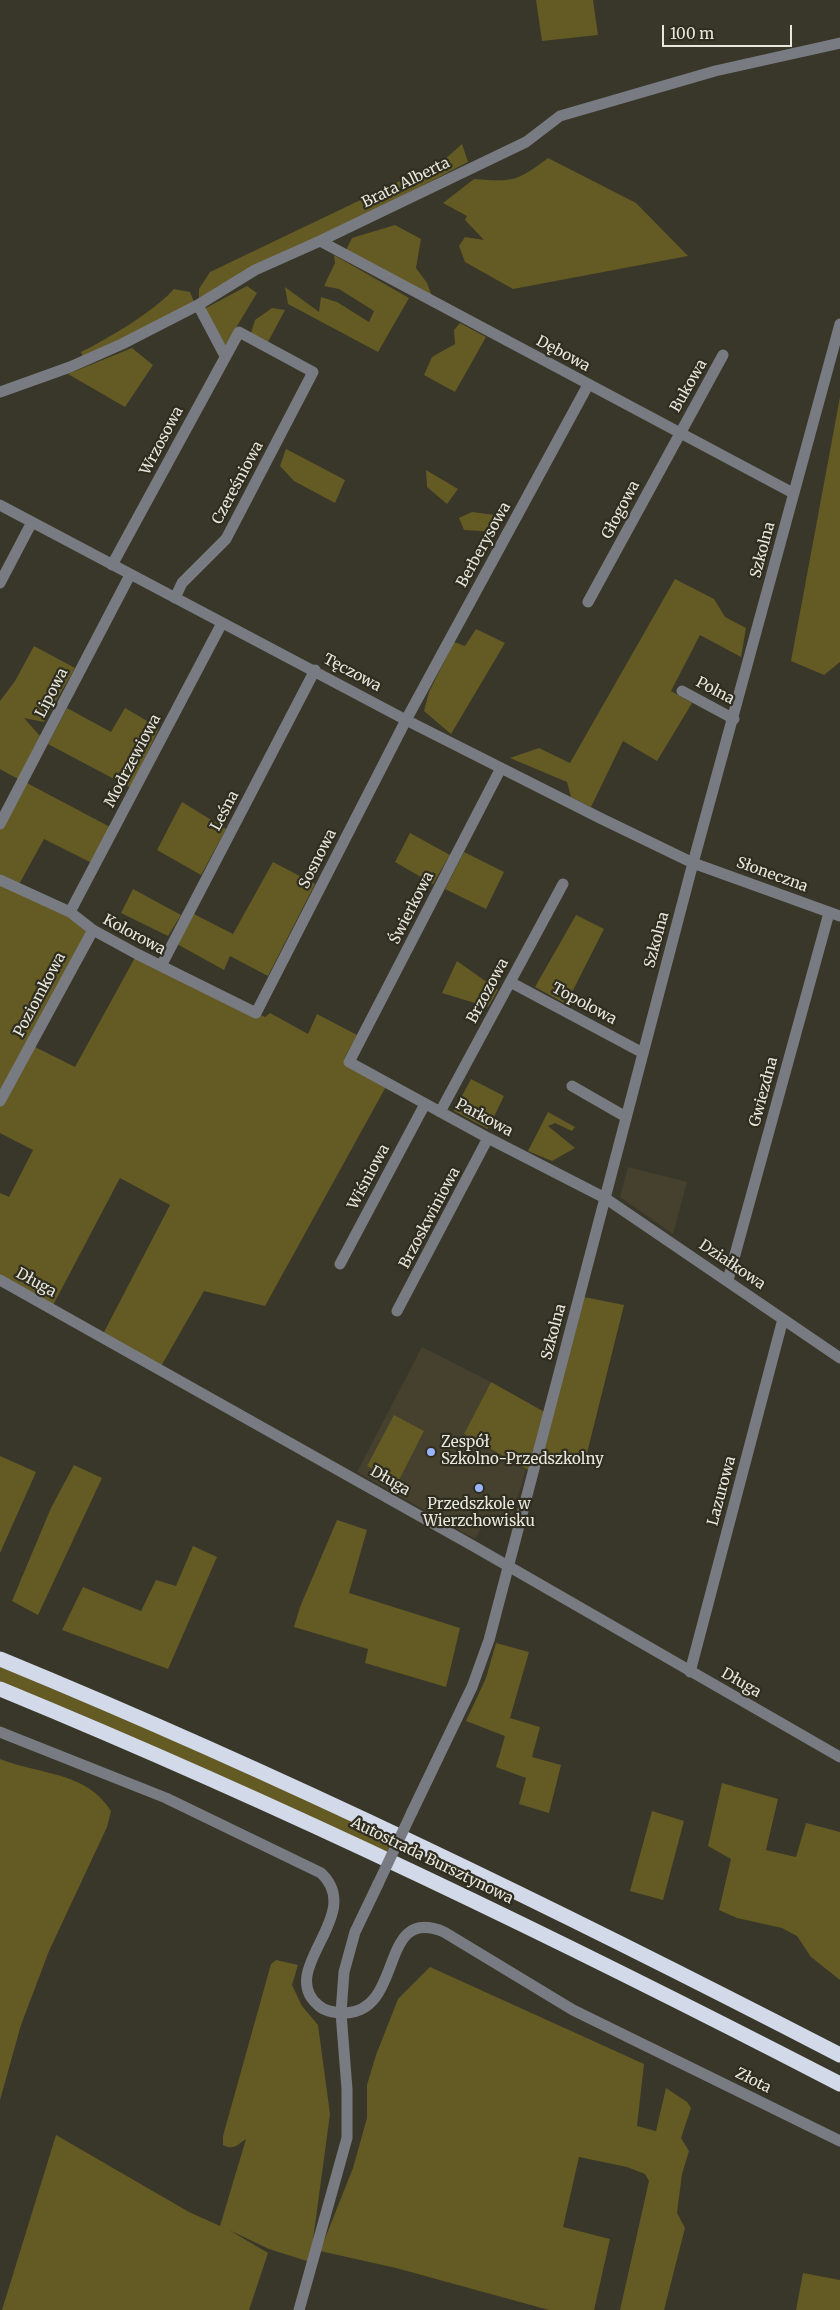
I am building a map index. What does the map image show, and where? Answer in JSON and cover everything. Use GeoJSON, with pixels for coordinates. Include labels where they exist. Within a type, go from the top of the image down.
{"type":"FeatureCollection","features":[{"type":"Feature","properties":{"kind":"highway","name":"Autostrada Bursztynowa"},"geometry":{"type":"LineString","coordinates":[[0,1660],[147,1721],[433,1851],[591,1928],[840,2055]]}},
{"type":"Feature","properties":{"kind":"highway","name":"Autostrada Bursztynowa"},"geometry":{"type":"LineString","coordinates":[[0,1689],[212,1778],[426,1876],[840,2084]]}},
{"type":"Feature","properties":{"kind":"street","name":"Brata Alberta"},"geometry":{"type":"LineString","coordinates":[[0,392],[70,367],[122,344],[198,305],[255,270],[320,241],[526,142],[560,116],[715,71],[840,43]]}},
{"type":"Feature","properties":{"kind":"street","name":"Dębowa"},"geometry":{"type":"LineString","coordinates":[[320,241],[793,493]]}},
{"type":"Feature","properties":{"kind":"street"},"geometry":{"type":"LineString","coordinates":[[198,305],[225,356]]}},
{"type":"Feature","properties":{"kind":"street","name":"Szkolna"},"geometry":{"type":"LineString","coordinates":[[300,2310],[347,2138],[347,2089],[341,2013],[342,1986],[347,1956],[378,1884],[477,1676],[489,1640],[693,863],[734,719],[793,493],[840,324]]}},
{"type":"Feature","properties":{"kind":"street","name":"Wrzosowa"},"geometry":{"type":"LineString","coordinates":[[112,565],[239,332],[313,372]]}},
{"type":"Feature","properties":{"kind":"street","name":"Bukowa"},"geometry":{"type":"LineString","coordinates":[[680,432],[723,355]]}},
{"type":"Feature","properties":{"kind":"street","name":"Czereśniowa"},"geometry":{"type":"LineString","coordinates":[[175,598],[182,583],[226,539],[313,372]]}},
{"type":"Feature","properties":{"kind":"street","name":"Berberysowa"},"geometry":{"type":"LineString","coordinates":[[406,720],[588,385]]}},
{"type":"Feature","properties":{"kind":"street","name":"Głogowa"},"geometry":{"type":"LineString","coordinates":[[588,602],[680,432]]}},
{"type":"Feature","properties":{"kind":"street","name":"Tęczowa"},"geometry":{"type":"LineString","coordinates":[[0,505],[130,575],[315,670],[406,720],[693,863]]}},
{"type":"Feature","properties":{"kind":"street"},"geometry":{"type":"LineString","coordinates":[[0,583],[32,522]]}},
{"type":"Feature","properties":{"kind":"street","name":"Lipowa"},"geometry":{"type":"LineString","coordinates":[[0,824],[130,575]]}},
{"type":"Feature","properties":{"kind":"street","name":"Modrzewiowa"},"geometry":{"type":"LineString","coordinates":[[70,912],[222,623]]}},
{"type":"Feature","properties":{"kind":"street","name":"Leśna"},"geometry":{"type":"LineString","coordinates":[[161,966],[315,670]]}},
{"type":"Feature","properties":{"kind":"street","name":"Polna"},"geometry":{"type":"LineString","coordinates":[[682,691],[734,719]]}},
{"type":"Feature","properties":{"kind":"street","name":"Sosnowa"},"geometry":{"type":"LineString","coordinates":[[256,1012],[406,720]]}},
{"type":"Feature","properties":{"kind":"street","name":"Świerkowa"},"geometry":{"type":"LineString","coordinates":[[349,1062],[501,768]]}},
{"type":"Feature","properties":{"kind":"street","name":"Słoneczna"},"geometry":{"type":"LineString","coordinates":[[693,863],[835,914]]}},
{"type":"Feature","properties":{"kind":"street"},"geometry":{"type":"LineString","coordinates":[[0,894],[3,881]]}},
{"type":"Feature","properties":{"kind":"street","name":"Kolorowa"},"geometry":{"type":"LineString","coordinates":[[3,881],[70,912],[92,930],[256,1012]]}},
{"type":"Feature","properties":{"kind":"street","name":"Brzozowa"},"geometry":{"type":"LineString","coordinates":[[440,1112],[563,884]]}},
{"type":"Feature","properties":{"kind":"street","name":"Gwiezdna"},"geometry":{"type":"LineString","coordinates":[[728,1280],[835,914]]}},
{"type":"Feature","properties":{"kind":"street","name":"Poziomkowa"},"geometry":{"type":"LineString","coordinates":[[0,1101],[92,930]]}},
{"type":"Feature","properties":{"kind":"street","name":"Topolowa"},"geometry":{"type":"LineString","coordinates":[[510,982],[643,1053]]}},
{"type":"Feature","properties":{"kind":"street","name":"Parkowa"},"geometry":{"type":"LineString","coordinates":[[349,1062],[488,1138],[605,1198]]}},
{"type":"Feature","properties":{"kind":"street"},"geometry":{"type":"LineString","coordinates":[[572,1086],[626,1117]]}},
{"type":"Feature","properties":{"kind":"street","name":"Wiśniowa"},"geometry":{"type":"LineString","coordinates":[[340,1264],[425,1104]]}},
{"type":"Feature","properties":{"kind":"street","name":"Brzoskwiniowa"},"geometry":{"type":"LineString","coordinates":[[398,1311],[488,1138]]}},
{"type":"Feature","properties":{"kind":"street","name":"Działkowa"},"geometry":{"type":"LineString","coordinates":[[605,1198],[783,1319],[839,1354]]}},
{"type":"Feature","properties":{"kind":"street","name":"Długa"},"geometry":{"type":"LineString","coordinates":[[0,1280],[160,1368],[840,1757]]}},
{"type":"Feature","properties":{"kind":"street","name":"Lazurowa"},"geometry":{"type":"LineString","coordinates":[[690,1672],[783,1319]]}},
{"type":"Feature","properties":{"kind":"street"},"geometry":{"type":"LineString","coordinates":[[0,1732],[166,1798],[321,1873],[332,1889],[334,1908],[310,1965],[306,1982],[312,1999],[319,2007],[327,2011],[341,2013]]}},
{"type":"Feature","properties":{"kind":"street","name":"Złota"},"geometry":{"type":"LineString","coordinates":[[341,2013],[357,2011],[374,2001],[383,1987],[392,1957],[400,1942],[414,1931],[429,1927],[444,1932],[573,2010],[840,2141]]}},
{"type":"Feature","properties":{"kind":"shaded area"},"geometry":{"type":"Polygon","coordinates":[[[536,0],[593,0],[598,35],[542,41],[536,0]]]}},
{"type":"Feature","properties":{"kind":"shaded area"},"geometry":{"type":"Polygon","coordinates":[[[462,144],[468,162],[199,301],[199,289],[210,272],[444,160],[462,144]]]}},
{"type":"Feature","properties":{"kind":"shaded area"},"geometry":{"type":"Polygon","coordinates":[[[548,158],[636,203],[688,256],[513,289],[465,262],[459,246],[465,237],[484,240],[465,220],[467,216],[443,203],[474,179],[514,179],[548,158]]]}},
{"type":"Feature","properties":{"kind":"shaded area"},"geometry":{"type":"Polygon","coordinates":[[[395,225],[421,239],[416,268],[427,283],[432,296],[346,250],[352,238],[395,225]]]}},
{"type":"Feature","properties":{"kind":"shaded area"},"geometry":{"type":"Polygon","coordinates":[[[334,255],[409,298],[378,352],[288,304],[285,287],[319,312],[321,297],[337,302],[369,322],[374,311],[339,289],[324,286],[335,263],[334,255]]]}},
{"type":"Feature","properties":{"kind":"shaded area"},"geometry":{"type":"Polygon","coordinates":[[[247,286],[257,293],[225,346],[204,309],[247,286]]]}},
{"type":"Feature","properties":{"kind":"shaded area"},"geometry":{"type":"Polygon","coordinates":[[[174,289],[190,292],[195,304],[83,357],[81,352],[143,315],[174,289]]]}},
{"type":"Feature","properties":{"kind":"shaded area"},"geometry":{"type":"Polygon","coordinates":[[[272,308],[285,310],[268,342],[251,333],[255,320],[272,308]]]}},
{"type":"Feature","properties":{"kind":"shaded area"},"geometry":{"type":"Polygon","coordinates":[[[460,323],[486,337],[455,392],[424,375],[432,357],[455,344],[454,330],[460,323]]]}},
{"type":"Feature","properties":{"kind":"shaded area"},"geometry":{"type":"Polygon","coordinates":[[[132,348],[153,365],[125,407],[68,374],[132,348]]]}},
{"type":"Feature","properties":{"kind":"shaded area"},"geometry":{"type":"Polygon","coordinates":[[[840,397],[840,662],[824,675],[791,661],[840,397]]]}},
{"type":"Feature","properties":{"kind":"shaded area"},"geometry":{"type":"Polygon","coordinates":[[[286,449],[345,480],[335,503],[294,481],[280,466],[286,449]]]}},
{"type":"Feature","properties":{"kind":"shaded area"},"geometry":{"type":"Polygon","coordinates":[[[426,470],[458,489],[447,504],[427,487],[426,470]]]}},
{"type":"Feature","properties":{"kind":"shaded area"},"geometry":{"type":"Polygon","coordinates":[[[472,512],[502,516],[497,532],[464,530],[459,518],[472,512]]]}},
{"type":"Feature","properties":{"kind":"shaded area"},"geometry":{"type":"Polygon","coordinates":[[[675,579],[714,599],[725,617],[746,628],[741,657],[700,635],[671,691],[692,703],[657,761],[623,741],[591,807],[571,797],[567,782],[510,758],[539,748],[570,763],[675,579]]]}},
{"type":"Feature","properties":{"kind":"shaded area"},"geometry":{"type":"Polygon","coordinates":[[[476,629],[505,643],[451,734],[424,711],[429,692],[454,642],[465,646],[476,629]]]}},
{"type":"Feature","properties":{"kind":"shaded area"},"geometry":{"type":"Polygon","coordinates":[[[34,646],[75,668],[44,722],[24,718],[40,736],[18,779],[0,769],[0,701],[15,681],[34,646]]]}},
{"type":"Feature","properties":{"kind":"shaded area"},"geometry":{"type":"Polygon","coordinates":[[[67,708],[111,732],[125,708],[159,728],[131,788],[48,744],[67,708]]]}},
{"type":"Feature","properties":{"kind":"shaded area"},"geometry":{"type":"Polygon","coordinates":[[[27,783],[110,827],[92,863],[44,839],[17,888],[93,930],[31,1045],[75,1067],[137,954],[265,1017],[270,1013],[308,1034],[317,1014],[357,1035],[344,1059],[388,1083],[265,1306],[204,1291],[160,1368],[102,1336],[170,1205],[120,1178],[51,1309],[0,1281],[0,1193],[9,1197],[33,1150],[0,1133],[0,824],[27,783]]]}},
{"type":"Feature","properties":{"kind":"shaded area"},"geometry":{"type":"Polygon","coordinates":[[[182,802],[226,829],[201,875],[157,850],[182,802]]]}},
{"type":"Feature","properties":{"kind":"shaded area"},"geometry":{"type":"Polygon","coordinates":[[[410,833],[450,855],[433,884],[395,862],[410,833]]]}},
{"type":"Feature","properties":{"kind":"shaded area"},"geometry":{"type":"Polygon","coordinates":[[[464,852],[504,872],[486,909],[445,889],[464,852]]]}},
{"type":"Feature","properties":{"kind":"shaded area"},"geometry":{"type":"Polygon","coordinates":[[[273,862],[315,884],[268,976],[230,956],[224,970],[177,944],[192,913],[233,934],[273,862]]]}},
{"type":"Feature","properties":{"kind":"shaded area"},"geometry":{"type":"Polygon","coordinates":[[[133,889],[181,915],[168,936],[121,913],[133,889]]]}},
{"type":"Feature","properties":{"kind":"shaded area"},"geometry":{"type":"Polygon","coordinates":[[[576,915],[604,929],[566,1004],[535,987],[576,915]]]}},
{"type":"Feature","properties":{"kind":"shaded area"},"geometry":{"type":"Polygon","coordinates":[[[457,961],[498,990],[488,1007],[442,993],[457,961]]]}},
{"type":"Feature","properties":{"kind":"shaded area"},"geometry":{"type":"Polygon","coordinates":[[[471,1079],[504,1096],[488,1129],[454,1111],[471,1079]]]}},
{"type":"Feature","properties":{"kind":"shaded area"},"geometry":{"type":"Polygon","coordinates":[[[548,1112],[575,1127],[572,1131],[555,1123],[548,1126],[575,1148],[552,1161],[528,1151],[548,1112]]]}},
{"type":"Feature","properties":{"kind":"shaded area"},"geometry":{"type":"Polygon","coordinates":[[[628,1167],[687,1182],[673,1234],[620,1197],[628,1167]]]}},
{"type":"Feature","properties":{"kind":"shaded area"},"geometry":{"type":"Polygon","coordinates":[[[579,1296],[624,1305],[584,1465],[538,1453],[532,1472],[464,1434],[491,1382],[548,1414],[579,1296]]]}},
{"type":"Feature","properties":{"kind":"shaded area","name":"Zespół Szkolno-Przedszkolny"},"geometry":{"type":"Polygon","coordinates":[[[422,1347],[491,1382],[464,1434],[526,1469],[510,1523],[489,1515],[475,1539],[357,1472],[422,1347]]]}},
{"type":"Feature","properties":{"kind":"shaded area"},"geometry":{"type":"Polygon","coordinates":[[[394,1415],[424,1431],[398,1482],[367,1466],[394,1415]]]}},
{"type":"Feature","properties":{"kind":"shaded area"},"geometry":{"type":"Polygon","coordinates":[[[0,1456],[36,1472],[0,1553],[0,1456]]]}},
{"type":"Feature","properties":{"kind":"shaded area"},"geometry":{"type":"Polygon","coordinates":[[[74,1465],[102,1478],[38,1615],[12,1601],[51,1508],[74,1465]]]}},
{"type":"Feature","properties":{"kind":"shaded area"},"geometry":{"type":"Polygon","coordinates":[[[337,1520],[367,1530],[349,1593],[460,1628],[446,1687],[365,1663],[368,1649],[294,1627],[300,1607],[337,1520]]]}},
{"type":"Feature","properties":{"kind":"shaded area"},"geometry":{"type":"Polygon","coordinates":[[[193,1546],[217,1557],[168,1669],[62,1630],[83,1587],[141,1611],[156,1580],[176,1586],[193,1546]]]}},
{"type":"Feature","properties":{"kind":"shaded area"},"geometry":{"type":"Polygon","coordinates":[[[496,1643],[529,1652],[510,1718],[540,1727],[532,1757],[561,1765],[549,1813],[519,1804],[526,1778],[496,1767],[505,1736],[466,1721],[486,1678],[496,1643]]]}},
{"type":"Feature","properties":{"kind":"shaded area"},"geometry":{"type":"Polygon","coordinates":[[[0,1666],[88,1702],[393,1839],[387,1852],[0,1682],[0,1666]]]}},
{"type":"Feature","properties":{"kind":"shaded area"},"geometry":{"type":"Polygon","coordinates":[[[0,1759],[75,1781],[89,1788],[101,1798],[111,1811],[107,1827],[49,1951],[21,2025],[0,2100],[0,1759]]]}},
{"type":"Feature","properties":{"kind":"shaded area"},"geometry":{"type":"Polygon","coordinates":[[[722,1783],[778,1799],[766,1850],[796,1857],[806,1823],[840,1832],[840,1980],[811,1957],[797,1936],[782,1928],[737,1918],[719,1910],[731,1859],[708,1846],[722,1783]]]}},
{"type":"Feature","properties":{"kind":"shaded area"},"geometry":{"type":"Polygon","coordinates":[[[652,1811],[684,1821],[663,1900],[630,1891],[652,1811]]]}},
{"type":"Feature","properties":{"kind":"shaded area"},"geometry":{"type":"Polygon","coordinates":[[[276,1960],[298,1965],[292,1985],[302,2006],[318,2025],[330,2114],[310,2262],[269,2249],[229,2230],[268,2253],[249,2310],[2,2310],[56,2135],[189,2212],[220,2226],[246,2139],[236,2146],[227,2147],[223,2145],[223,2136],[271,1964],[276,1960]]]}},
{"type":"Feature","properties":{"kind":"shaded area"},"geometry":{"type":"Polygon","coordinates":[[[430,1967],[644,2064],[637,2126],[656,2131],[666,2088],[687,2102],[691,2108],[681,2138],[689,2151],[682,2174],[677,2213],[685,2228],[664,2310],[620,2310],[649,2181],[645,2174],[627,2167],[579,2157],[563,2227],[610,2239],[594,2310],[549,2310],[396,2268],[320,2251],[353,2168],[367,2118],[367,2085],[376,2055],[398,1999],[430,1967]]]}},
{"type":"Feature","properties":{"kind":"shaded area"},"geometry":{"type":"Polygon","coordinates":[[[803,2273],[840,2280],[840,2310],[796,2310],[803,2273]]]}},
{"type":"Feature","properties":{"kind":"place","name":"Zespół Szkolno-Przedszkolny"},"geometry":{"type":"Point","coordinates":[431,1452]}},
{"type":"Feature","properties":{"kind":"place","name":"Przedszkole w Wierzchowisku"},"geometry":{"type":"Point","coordinates":[479,1488]}}]}
